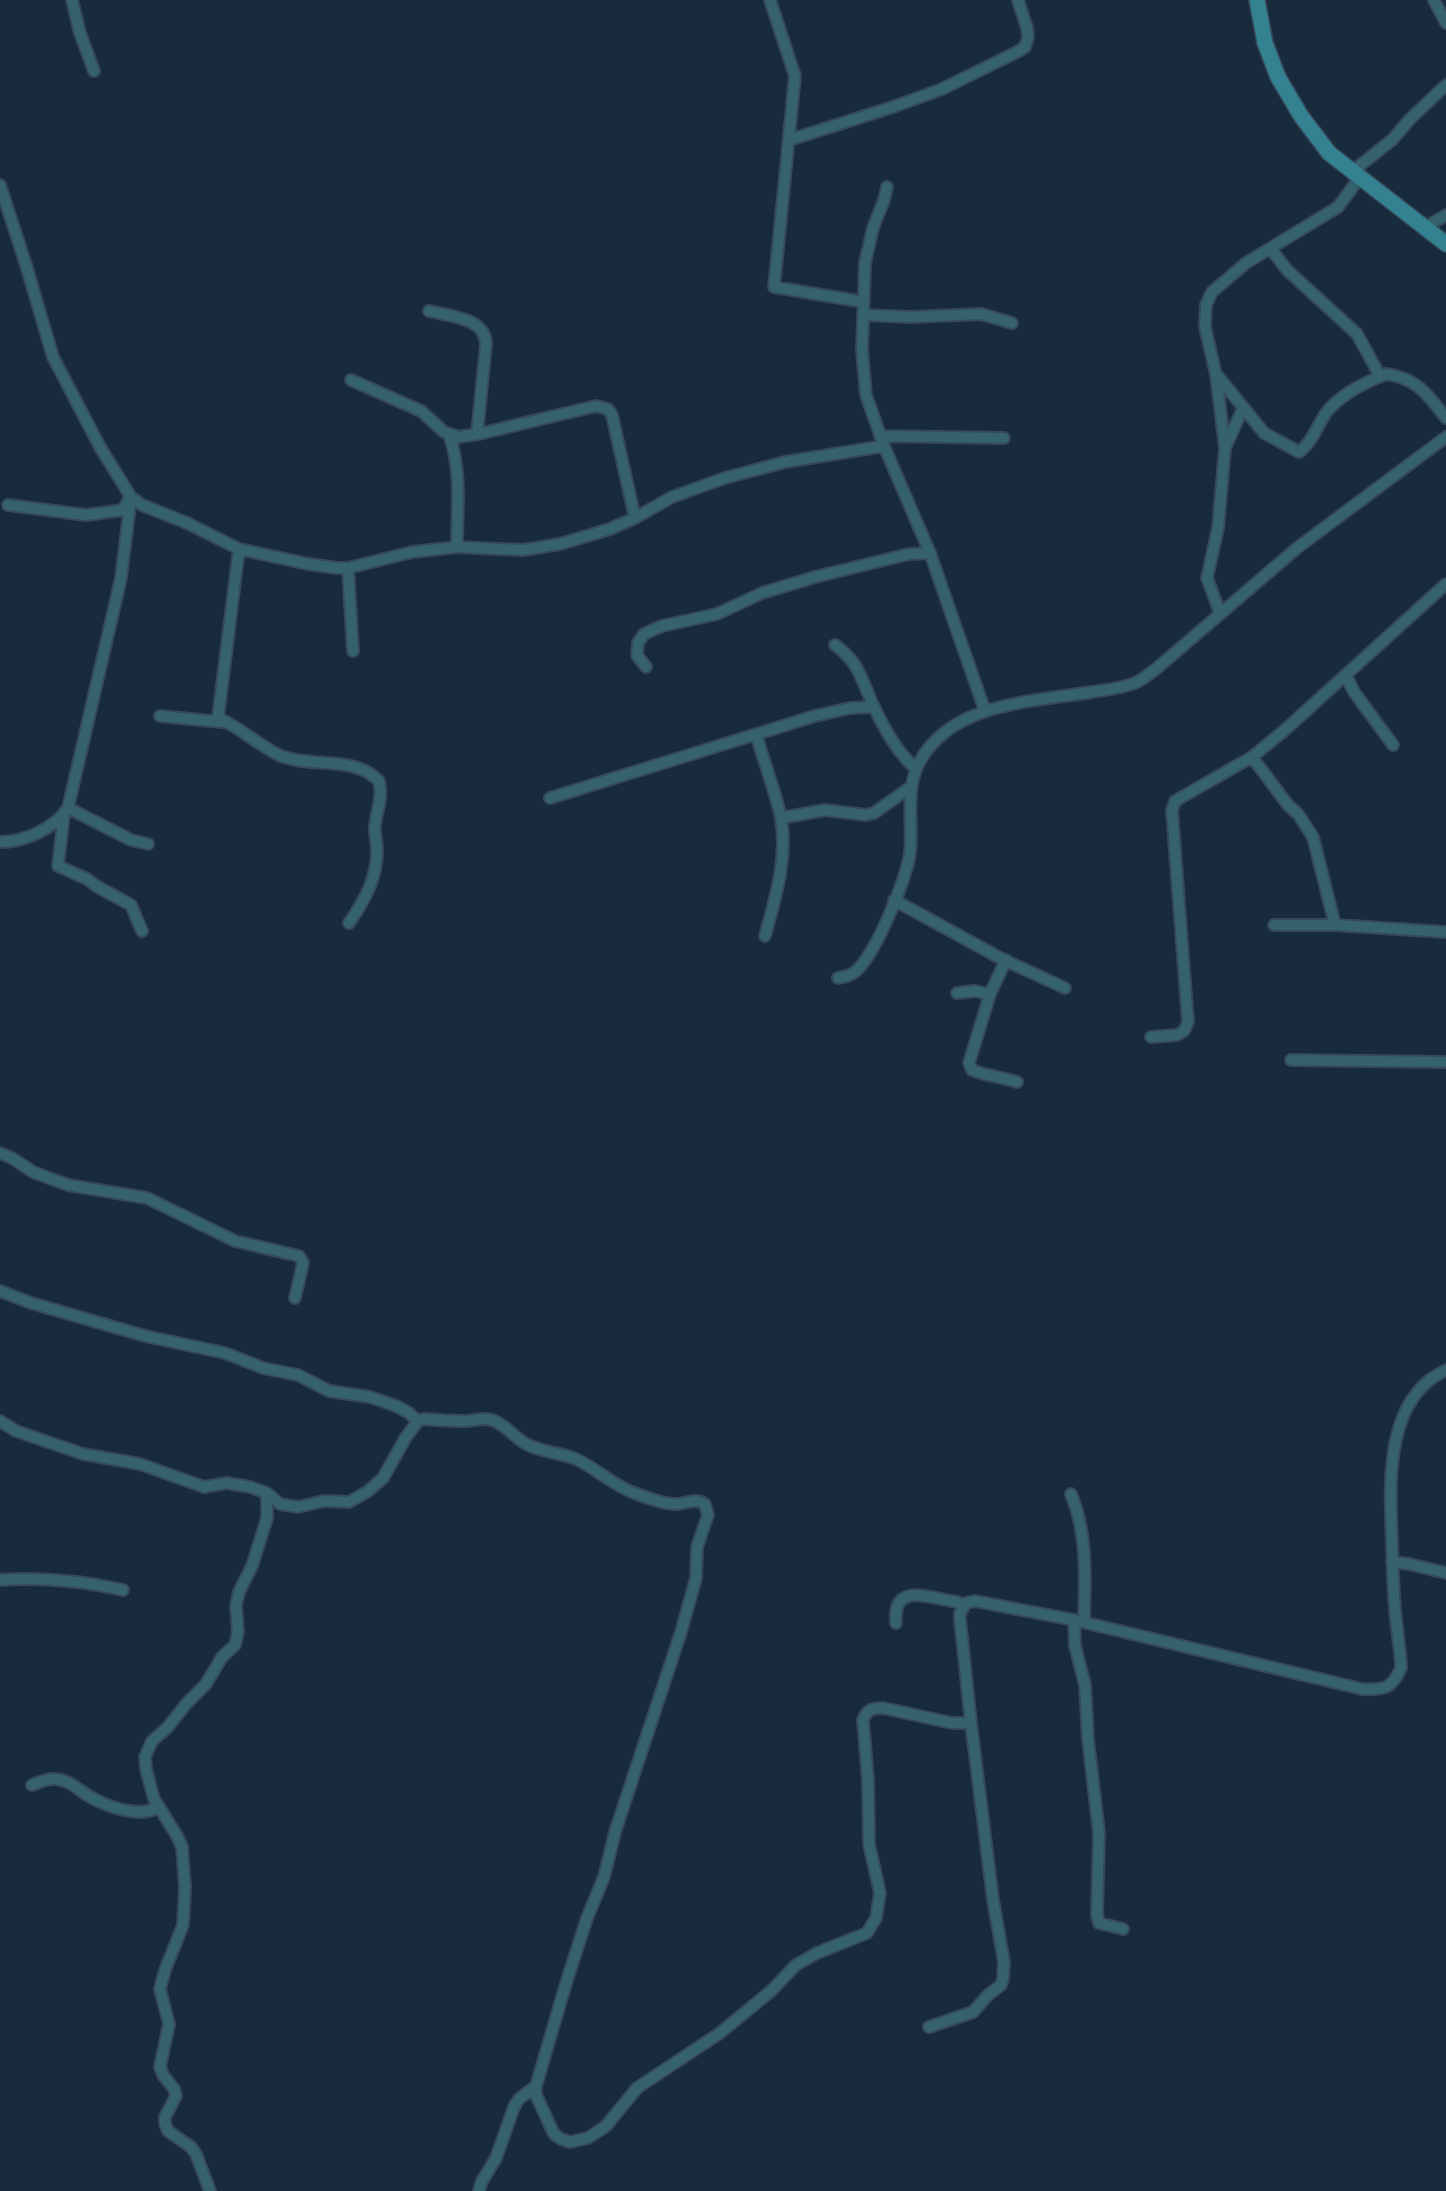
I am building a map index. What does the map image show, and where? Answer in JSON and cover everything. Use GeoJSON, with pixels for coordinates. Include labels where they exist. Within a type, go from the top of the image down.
{"type":"FeatureCollection","features":[{"type":"Feature","properties":{"kind":"main road"},"geometry":{"type":"LineString","coordinates":[[1257,0],[1265,43],[1278,77],[1301,116],[1329,153],[1446,244]]}},
{"type":"Feature","properties":{"kind":"street"},"geometry":{"type":"LineString","coordinates":[[72,0],[80,33],[94,71]]}},
{"type":"Feature","properties":{"kind":"street"},"geometry":{"type":"LineString","coordinates":[[771,0],[795,76],[774,287],[864,302]]}},
{"type":"Feature","properties":{"kind":"street"},"geometry":{"type":"LineString","coordinates":[[789,140],[893,107],[942,88],[1017,52],[1025,47],[1028,37],[1018,0]]}},
{"type":"Feature","properties":{"kind":"street"},"geometry":{"type":"LineString","coordinates":[[1434,0],[1446,23]]}},
{"type":"Feature","properties":{"kind":"street"},"geometry":{"type":"LineString","coordinates":[[1220,613],[1207,578],[1218,528],[1225,448],[1216,375],[1205,327],[1206,305],[1212,292],[1246,263],[1338,207],[1356,174],[1446,85]]}},
{"type":"Feature","properties":{"kind":"street"},"geometry":{"type":"LineString","coordinates":[[0,185],[53,357],[85,420],[131,497],[142,505],[187,523],[239,549],[308,564],[348,568],[412,552],[457,547],[523,550],[570,541],[610,529],[672,497],[725,478],[786,462],[882,441],[1004,438]]}},
{"type":"Feature","properties":{"kind":"street"},"geometry":{"type":"LineString","coordinates":[[887,187],[873,228],[865,263],[862,350],[866,395],[882,441],[930,553],[985,711]]}},
{"type":"Feature","properties":{"kind":"street"},"geometry":{"type":"LineString","coordinates":[[1424,228],[1446,215]]}},
{"type":"Feature","properties":{"kind":"street"},"geometry":{"type":"LineString","coordinates":[[1271,249],[1287,270],[1357,334],[1380,376]]}},
{"type":"Feature","properties":{"kind":"street"},"geometry":{"type":"LineString","coordinates":[[429,311],[474,323],[484,333],[486,345],[477,434]]}},
{"type":"Feature","properties":{"kind":"street"},"geometry":{"type":"LineString","coordinates":[[864,315],[911,317],[981,314],[1012,323]]}},
{"type":"Feature","properties":{"kind":"street"},"geometry":{"type":"LineString","coordinates":[[1216,375],[1264,433],[1299,452],[1306,447],[1327,411],[1348,394],[1386,374],[1409,379],[1426,393],[1446,418]]}},
{"type":"Feature","properties":{"kind":"street"},"geometry":{"type":"LineString","coordinates":[[351,381],[421,411],[444,432],[454,435],[477,434],[596,406],[608,410],[612,415],[635,518]]}},
{"type":"Feature","properties":{"kind":"street"},"geometry":{"type":"LineString","coordinates":[[1225,448],[1243,408]]}},
{"type":"Feature","properties":{"kind":"street"},"geometry":{"type":"LineString","coordinates":[[454,435],[459,496],[457,547]]}},
{"type":"Feature","properties":{"kind":"street"},"geometry":{"type":"LineString","coordinates":[[838,978],[846,977],[857,971],[877,942],[909,856],[913,777],[932,744],[948,728],[985,711],[1136,682],[1156,669],[1297,548],[1446,437]]}},
{"type":"Feature","properties":{"kind":"street"},"geometry":{"type":"LineString","coordinates":[[8,506],[86,514],[123,510],[131,497]]}},
{"type":"Feature","properties":{"kind":"street"},"geometry":{"type":"LineString","coordinates":[[131,497],[121,578],[66,811],[58,866],[87,879],[131,904],[142,931]]}},
{"type":"Feature","properties":{"kind":"street"},"geometry":{"type":"LineString","coordinates":[[239,549],[218,718],[280,755],[300,761],[348,766],[363,770],[379,781],[382,796],[377,808],[374,876],[360,907],[349,922]]}},
{"type":"Feature","properties":{"kind":"street"},"geometry":{"type":"LineString","coordinates":[[646,668],[637,655],[638,643],[644,634],[662,626],[717,614],[762,593],[816,577],[909,554],[930,553]]}},
{"type":"Feature","properties":{"kind":"street"},"geometry":{"type":"LineString","coordinates":[[348,568],[353,651]]}},
{"type":"Feature","properties":{"kind":"street"},"geometry":{"type":"LineString","coordinates":[[1151,1037],[1177,1035],[1184,1031],[1188,1022],[1172,811],[1176,801],[1252,757],[1444,591]]}},
{"type":"Feature","properties":{"kind":"street"},"geometry":{"type":"LineString","coordinates":[[835,645],[845,652],[858,668],[874,706],[897,750],[916,769]]}},
{"type":"Feature","properties":{"kind":"street"},"geometry":{"type":"LineString","coordinates":[[1346,675],[1354,692],[1393,745]]}},
{"type":"Feature","properties":{"kind":"street"},"geometry":{"type":"LineString","coordinates":[[550,798],[814,716],[850,708],[874,706]]}},
{"type":"Feature","properties":{"kind":"street"},"geometry":{"type":"LineString","coordinates":[[160,716],[229,723]]}},
{"type":"Feature","properties":{"kind":"street"},"geometry":{"type":"LineString","coordinates":[[756,734],[781,818],[783,849],[776,895],[765,936]]}},
{"type":"Feature","properties":{"kind":"street"},"geometry":{"type":"LineString","coordinates":[[1252,757],[1290,807],[1298,814],[1312,837],[1335,925]]}},
{"type":"Feature","properties":{"kind":"street"},"geometry":{"type":"LineString","coordinates":[[781,818],[825,810],[866,815],[874,813],[912,786]]}},
{"type":"Feature","properties":{"kind":"street"},"geometry":{"type":"LineString","coordinates":[[0,842],[15,841],[48,828],[66,811]]}},
{"type":"Feature","properties":{"kind":"street"},"geometry":{"type":"LineString","coordinates":[[66,811],[131,840],[148,844]]}},
{"type":"Feature","properties":{"kind":"street"},"geometry":{"type":"LineString","coordinates":[[894,900],[1006,960],[1065,988]]}},
{"type":"Feature","properties":{"kind":"street"},"geometry":{"type":"LineString","coordinates":[[1274,925],[1335,925],[1446,932]]}},
{"type":"Feature","properties":{"kind":"street"},"geometry":{"type":"LineString","coordinates":[[1006,960],[990,994],[969,1063],[972,1070],[984,1076],[1003,1078],[1017,1083]]}},
{"type":"Feature","properties":{"kind":"street"},"geometry":{"type":"LineString","coordinates":[[957,993],[975,991],[990,994]]}},
{"type":"Feature","properties":{"kind":"street"},"geometry":{"type":"LineString","coordinates":[[1291,1060],[1446,1062]]}},
{"type":"Feature","properties":{"kind":"street"},"geometry":{"type":"LineString","coordinates":[[0,1153],[33,1172],[57,1181],[78,1187],[147,1198],[235,1241],[299,1256],[303,1263],[295,1298]]}},
{"type":"Feature","properties":{"kind":"street"},"geometry":{"type":"LineString","coordinates":[[0,1291],[31,1303],[145,1336],[225,1353],[263,1368],[298,1375],[329,1391],[370,1397],[396,1406],[418,1421],[491,1420],[501,1424],[530,1446],[579,1461],[616,1485],[634,1493],[676,1505],[692,1500],[699,1501],[707,1508],[707,1522],[697,1547],[696,1578],[675,1654],[615,1832],[604,1877],[587,1918],[567,1980],[536,2086],[536,2095],[555,2134],[561,2139],[570,2142],[588,2138],[606,2126],[637,2088],[720,2033],[771,1991],[796,1965],[817,1953],[867,1933],[876,1918],[880,1893],[869,1844],[868,1780],[863,1726],[865,1713],[873,1708],[884,1708],[952,1723],[971,1723]]}},
{"type":"Feature","properties":{"kind":"street"},"geometry":{"type":"LineString","coordinates":[[929,2027],[973,2012],[988,1995],[1001,1985],[1003,1979],[1004,1962],[993,1900],[971,1723],[960,1619],[963,1606],[975,1600],[1079,1621],[1362,1689],[1390,1686],[1401,1668],[1392,1562],[1390,1499],[1394,1445],[1405,1413],[1417,1392],[1433,1376],[1446,1370]]}},
{"type":"Feature","properties":{"kind":"street"},"geometry":{"type":"LineString","coordinates":[[0,1421],[16,1431],[83,1454],[140,1464],[204,1487],[227,1483],[238,1484],[267,1493],[280,1504],[298,1507],[324,1501],[349,1502],[367,1492],[383,1478],[406,1437],[418,1421]]}},
{"type":"Feature","properties":{"kind":"street"},"geometry":{"type":"LineString","coordinates":[[210,2191],[196,2154],[191,2147],[168,2131],[165,2124],[165,2117],[176,2096],[160,2067],[169,2024],[160,1989],[183,1925],[185,1887],[182,1847],[154,1799],[145,1757],[152,1741],[174,1720],[186,1702],[206,1684],[222,1657],[235,1645],[238,1632],[236,1605],[239,1592],[252,1566],[267,1518],[267,1493]]}},
{"type":"Feature","properties":{"kind":"street"},"geometry":{"type":"LineString","coordinates":[[1071,1494],[1080,1518],[1086,1565],[1075,1646],[1084,1685],[1099,1833],[1096,1915],[1099,1923],[1123,1929]]}},
{"type":"Feature","properties":{"kind":"street"},"geometry":{"type":"LineString","coordinates":[[1392,1562],[1446,1573]]}},
{"type":"Feature","properties":{"kind":"street"},"geometry":{"type":"LineString","coordinates":[[0,1580],[82,1582],[123,1590]]}},
{"type":"Feature","properties":{"kind":"street"},"geometry":{"type":"LineString","coordinates":[[896,1623],[895,1606],[899,1600],[908,1595],[957,1602],[963,1606]]}},
{"type":"Feature","properties":{"kind":"street"},"geometry":{"type":"LineString","coordinates":[[32,1785],[48,1779],[56,1779],[82,1790],[95,1800],[128,1810],[146,1812],[158,1807]]}},
{"type":"Feature","properties":{"kind":"street"},"geometry":{"type":"LineString","coordinates":[[479,2191],[482,2181],[496,2158],[514,2107],[519,2099],[536,2086]]}}]}
